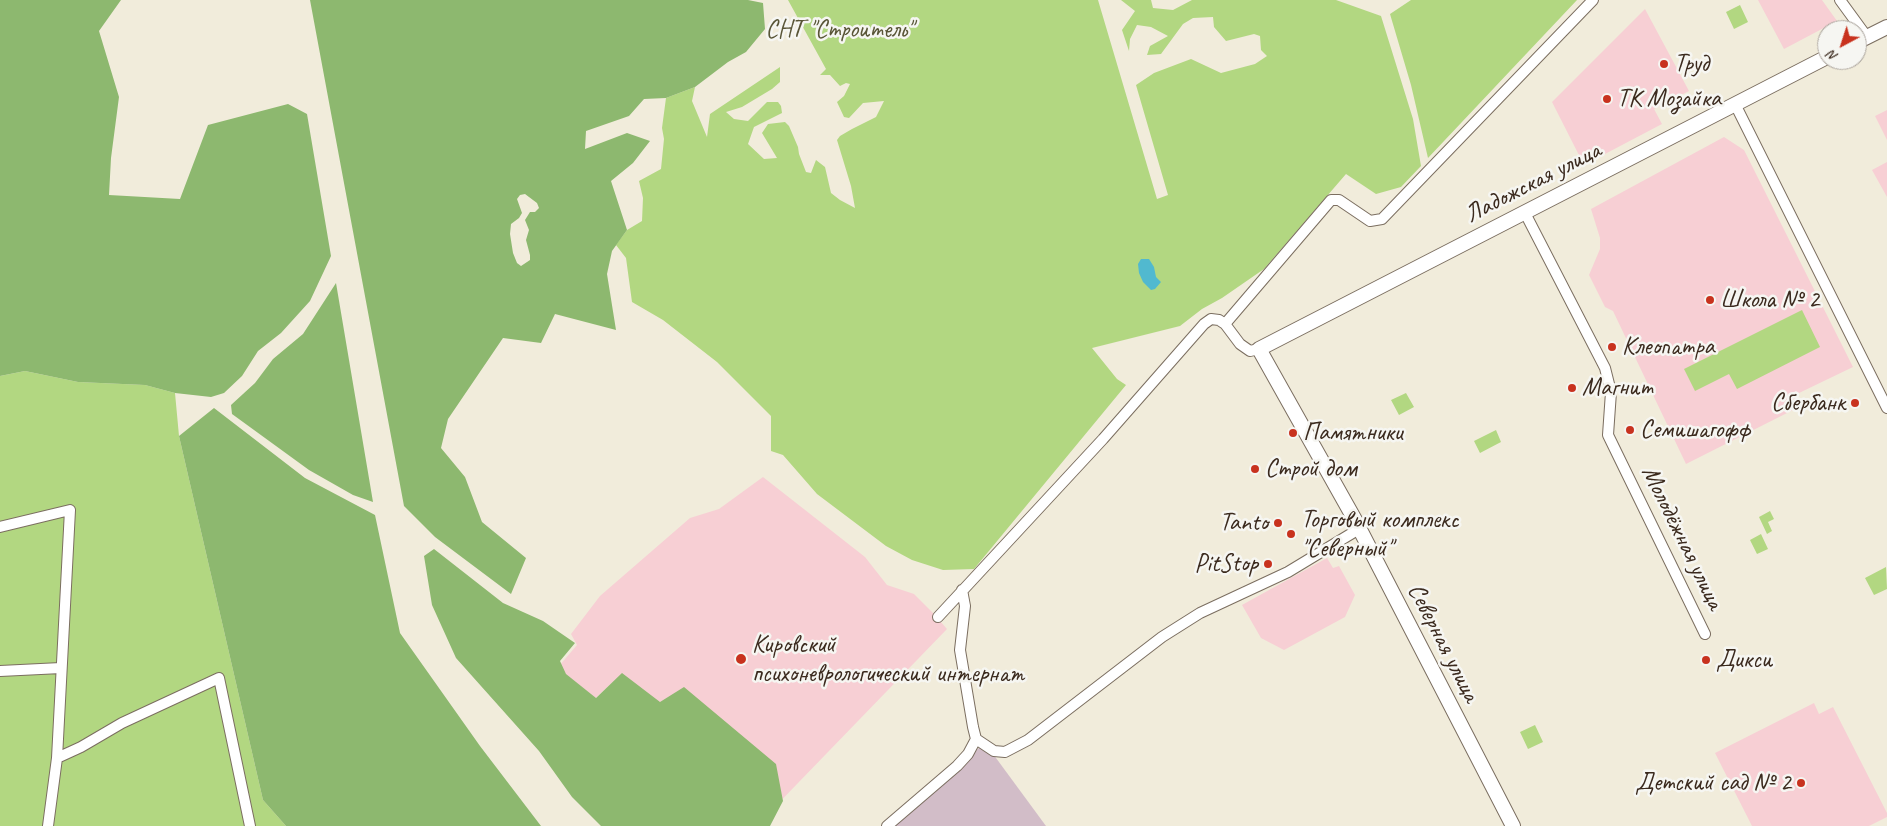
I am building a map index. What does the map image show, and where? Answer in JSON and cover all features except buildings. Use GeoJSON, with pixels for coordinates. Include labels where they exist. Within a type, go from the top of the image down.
{"type":"FeatureCollection","features":[{"type":"Feature","properties":{"kind":"street"},"geometry":{"type":"LineString","coordinates":[[1225,324],[1330,200],[1339,200],[1370,221],[1382,219],[1593,0]]}},
{"type":"Feature","properties":{"kind":"street"},"geometry":{"type":"LineString","coordinates":[[1840,0],[1851,20]]}},
{"type":"Feature","properties":{"kind":"street"},"geometry":{"type":"LineString","coordinates":[[1867,37],[1887,27]]}},
{"type":"Feature","properties":{"kind":"street","name":"Ладожская улица"},"geometry":{"type":"LineString","coordinates":[[1260,349],[1817,62]]}},
{"type":"Feature","properties":{"kind":"street"},"geometry":{"type":"LineString","coordinates":[[1735,104],[1887,408]]}},
{"type":"Feature","properties":{"kind":"street","name":"Молодёжная улица"},"geometry":{"type":"LineString","coordinates":[[1525,213],[1605,368],[1611,392],[1608,435],[1705,634]]}},
{"type":"Feature","properties":{"kind":"street"},"geometry":{"type":"LineString","coordinates":[[938,617],[1104,440],[1204,324],[1211,319],[1219,320],[1225,324],[1240,344],[1250,351],[1260,349]]}},
{"type":"Feature","properties":{"kind":"street","name":"Северная улица"},"geometry":{"type":"LineString","coordinates":[[1260,349],[1359,529],[1513,826]]}},
{"type":"Feature","properties":{"kind":"street"},"geometry":{"type":"LineString","coordinates":[[0,527],[70,510],[57,758],[48,826]]}},
{"type":"Feature","properties":{"kind":"street"},"geometry":{"type":"LineString","coordinates":[[976,738],[994,751],[1005,752],[1028,740],[1162,638],[1200,612],[1288,572],[1359,529]]}},
{"type":"Feature","properties":{"kind":"street"},"geometry":{"type":"LineString","coordinates":[[887,826],[957,766],[968,754],[976,738],[960,650],[965,606],[962,590]]}},
{"type":"Feature","properties":{"kind":"street"},"geometry":{"type":"LineString","coordinates":[[0,671],[61,668]]}},
{"type":"Feature","properties":{"kind":"street"},"geometry":{"type":"LineString","coordinates":[[57,758],[129,719],[219,678],[250,826]]}},
{"type":"Feature","properties":{"kind":"shaded area"},"geometry":{"type":"Polygon","coordinates":[[[1758,0],[1822,0],[1836,20],[1817,20],[1817,32],[1784,49],[1758,0]]]}},
{"type":"Feature","properties":{"kind":"shaded area"},"geometry":{"type":"Polygon","coordinates":[[[1645,9],[1689,91],[1654,109],[1662,124],[1584,165],[1552,102],[1645,9]]]}},
{"type":"Feature","properties":{"kind":"shaded area"},"geometry":{"type":"Polygon","coordinates":[[[1887,110],[1887,140],[1875,116],[1887,110]]]}},
{"type":"Feature","properties":{"kind":"shaded area","name":"Школа № 2"},"geometry":{"type":"Polygon","coordinates":[[[1724,137],[1744,150],[1853,367],[1799,393],[1793,410],[1686,464],[1613,311],[1605,307],[1589,275],[1600,249],[1600,238],[1591,209],[1724,137]]]}},
{"type":"Feature","properties":{"kind":"shaded area"},"geometry":{"type":"Polygon","coordinates":[[[1887,162],[1887,197],[1872,170],[1887,162]]]}},
{"type":"Feature","properties":{"kind":"shaded area","name":"Кировский психоневрологический интернат"},"geometry":{"type":"Polygon","coordinates":[[[763,477],[865,557],[887,585],[914,594],[947,629],[768,814],[613,682],[589,704],[553,673],[577,645],[571,634],[600,596],[690,518],[719,509],[763,477]]]}},
{"type":"Feature","properties":{"kind":"shaded area"},"geometry":{"type":"Polygon","coordinates":[[[1327,558],[1333,568],[1339,566],[1355,595],[1345,617],[1284,650],[1261,638],[1242,605],[1327,558]]]}},
{"type":"Feature","properties":{"kind":"shaded area","name":"Детский сад № 2"},"geometry":{"type":"Polygon","coordinates":[[[1814,703],[1819,714],[1833,707],[1887,813],[1887,817],[1869,826],[1752,826],[1715,753],[1814,703]]]}},
{"type":"Feature","properties":{"kind":"shaded area"},"geometry":{"type":"Polygon","coordinates":[[[985,743],[1046,826],[883,826],[985,743]]]}},
{"type":"Feature","properties":{"kind":"green space"},"geometry":{"type":"Polygon","coordinates":[[[0,0],[121,0],[99,31],[119,97],[111,158],[109,195],[180,199],[208,125],[288,104],[307,114],[331,256],[310,301],[281,333],[258,351],[242,376],[224,393],[211,397],[175,393],[145,385],[78,382],[25,371],[0,376],[0,0]]]}},
{"type":"Feature","properties":{"kind":"green space"},"geometry":{"type":"Polygon","coordinates":[[[310,0],[748,0],[763,3],[765,29],[746,52],[728,62],[695,87],[666,98],[644,99],[629,116],[586,131],[585,149],[627,133],[650,141],[633,163],[611,181],[627,230],[612,251],[607,274],[616,330],[555,314],[541,343],[503,338],[448,419],[441,448],[465,477],[482,522],[526,558],[511,594],[435,537],[404,506],[310,0]],[[525,194],[520,195],[517,199],[522,213],[511,224],[510,234],[513,253],[517,263],[521,266],[530,260],[526,240],[529,230],[525,220],[530,212],[535,212],[539,208],[537,203],[525,194]]]}},
{"type":"Feature","properties":{"kind":"green space","name":"СНТ \"Строитель\""},"geometry":{"type":"Polygon","coordinates":[[[788,0],[1098,0],[1157,199],[1168,195],[1136,85],[1154,73],[1191,59],[1221,73],[1255,64],[1267,56],[1261,50],[1260,36],[1254,34],[1226,41],[1214,27],[1213,17],[1193,18],[1183,24],[1161,54],[1147,55],[1150,46],[1168,36],[1151,27],[1137,25],[1130,39],[1129,51],[1122,30],[1135,11],[1121,0],[1151,0],[1153,8],[1173,10],[1192,0],[1336,0],[1381,16],[1413,119],[1421,166],[1401,187],[1376,194],[1346,174],[1264,269],[1222,298],[1202,309],[1180,326],[1092,348],[1117,379],[1126,385],[974,569],[943,570],[912,560],[886,546],[817,494],[783,455],[771,451],[771,416],[717,362],[663,320],[632,302],[626,258],[616,245],[627,230],[642,221],[643,198],[639,181],[661,169],[664,139],[662,128],[666,98],[695,87],[692,101],[707,137],[710,114],[780,67],[780,82],[772,89],[742,107],[726,112],[734,119],[748,121],[767,102],[778,102],[782,113],[754,127],[748,144],[764,159],[777,158],[762,133],[768,124],[785,122],[789,126],[798,147],[806,172],[811,173],[816,160],[825,167],[831,193],[855,208],[851,186],[837,140],[840,136],[876,117],[884,101],[863,103],[849,118],[844,117],[837,102],[844,96],[850,84],[846,83],[840,86],[830,75],[820,75],[826,69],[788,0]]]}},
{"type":"Feature","properties":{"kind":"green space"},"geometry":{"type":"Polygon","coordinates":[[[1411,0],[1577,0],[1428,158],[1411,85],[1390,14],[1411,0]]]}},
{"type":"Feature","properties":{"kind":"green space"},"geometry":{"type":"Polygon","coordinates":[[[1740,5],[1748,22],[1734,29],[1726,12],[1740,5]]]}},
{"type":"Feature","properties":{"kind":"green space"},"geometry":{"type":"Polygon","coordinates":[[[336,283],[373,502],[353,495],[309,470],[232,414],[231,405],[255,383],[273,359],[303,334],[336,283]]]}},
{"type":"Feature","properties":{"kind":"green space"},"geometry":{"type":"Polygon","coordinates":[[[1802,310],[1820,347],[1737,389],[1729,374],[1695,391],[1684,369],[1802,310]]]}},
{"type":"Feature","properties":{"kind":"green space"},"geometry":{"type":"Polygon","coordinates":[[[25,371],[78,382],[145,385],[175,393],[179,436],[263,800],[286,826],[0,826],[0,376],[25,371]]]}},
{"type":"Feature","properties":{"kind":"green space"},"geometry":{"type":"Polygon","coordinates":[[[1406,393],[1414,407],[1399,415],[1391,400],[1406,393]]]}},
{"type":"Feature","properties":{"kind":"green space"},"geometry":{"type":"Polygon","coordinates":[[[214,408],[305,478],[375,515],[400,633],[480,746],[541,826],[286,826],[263,800],[179,436],[214,408]]]}},
{"type":"Feature","properties":{"kind":"green space"},"geometry":{"type":"Polygon","coordinates":[[[1496,430],[1501,442],[1480,453],[1474,441],[1496,430]]]}},
{"type":"Feature","properties":{"kind":"green space"},"geometry":{"type":"Polygon","coordinates":[[[1770,511],[1774,519],[1768,522],[1772,531],[1767,534],[1759,517],[1770,511]]]}},
{"type":"Feature","properties":{"kind":"green space"},"geometry":{"type":"Polygon","coordinates":[[[1761,534],[1768,549],[1757,554],[1750,540],[1761,534]]]}},
{"type":"Feature","properties":{"kind":"green space"},"geometry":{"type":"Polygon","coordinates":[[[434,549],[503,603],[543,621],[575,643],[560,661],[566,674],[596,698],[622,673],[660,702],[684,687],[776,764],[783,801],[770,826],[601,826],[572,797],[539,751],[456,658],[432,605],[424,556],[434,549]]]}},
{"type":"Feature","properties":{"kind":"green space"},"geometry":{"type":"Polygon","coordinates":[[[1886,567],[1887,589],[1874,595],[1865,578],[1886,567]]]}},
{"type":"Feature","properties":{"kind":"green space"},"geometry":{"type":"Polygon","coordinates":[[[1535,725],[1543,742],[1528,749],[1520,732],[1535,725]]]}},
{"type":"Feature","properties":{"kind":"water"},"geometry":{"type":"Polygon","coordinates":[[[1141,259],[1149,259],[1154,267],[1156,277],[1161,282],[1155,289],[1151,290],[1143,282],[1138,264],[1141,259]]]}},
{"type":"Feature","properties":{"kind":"place","name":"Труд"},"geometry":{"type":"Point","coordinates":[1664,64]}},
{"type":"Feature","properties":{"kind":"place","name":"ТК Мозайка"},"geometry":{"type":"Point","coordinates":[1607,99]}},
{"type":"Feature","properties":{"kind":"place","name":"Школа № 2"},"geometry":{"type":"Point","coordinates":[1710,300]}},
{"type":"Feature","properties":{"kind":"place","name":"Клеопатра"},"geometry":{"type":"Point","coordinates":[1612,347]}},
{"type":"Feature","properties":{"kind":"place","name":"Магнит"},"geometry":{"type":"Point","coordinates":[1572,388]}},
{"type":"Feature","properties":{"kind":"place","name":"Сбербанк"},"geometry":{"type":"Point","coordinates":[1855,403]}},
{"type":"Feature","properties":{"kind":"place","name":"Семишагофф"},"geometry":{"type":"Point","coordinates":[1630,430]}},
{"type":"Feature","properties":{"kind":"place","name":"Памятники"},"geometry":{"type":"Point","coordinates":[1293,433]}},
{"type":"Feature","properties":{"kind":"place","name":"Строй дом"},"geometry":{"type":"Point","coordinates":[1255,469]}},
{"type":"Feature","properties":{"kind":"place","name":"Tanto"},"geometry":{"type":"Point","coordinates":[1278,523]}},
{"type":"Feature","properties":{"kind":"place","name":"Торговый комплекс \"Северный\""},"geometry":{"type":"Point","coordinates":[1291,534]}},
{"type":"Feature","properties":{"kind":"place","name":"PitStop"},"geometry":{"type":"Point","coordinates":[1268,564]}},
{"type":"Feature","properties":{"kind":"place","name":"Кировский психоневрологический интернат"},"geometry":{"type":"Point","coordinates":[741,659]}},
{"type":"Feature","properties":{"kind":"place","name":"Дикси"},"geometry":{"type":"Point","coordinates":[1706,660]}},
{"type":"Feature","properties":{"kind":"place","name":"Детский сад № 2"},"geometry":{"type":"Point","coordinates":[1801,783]}}]}
